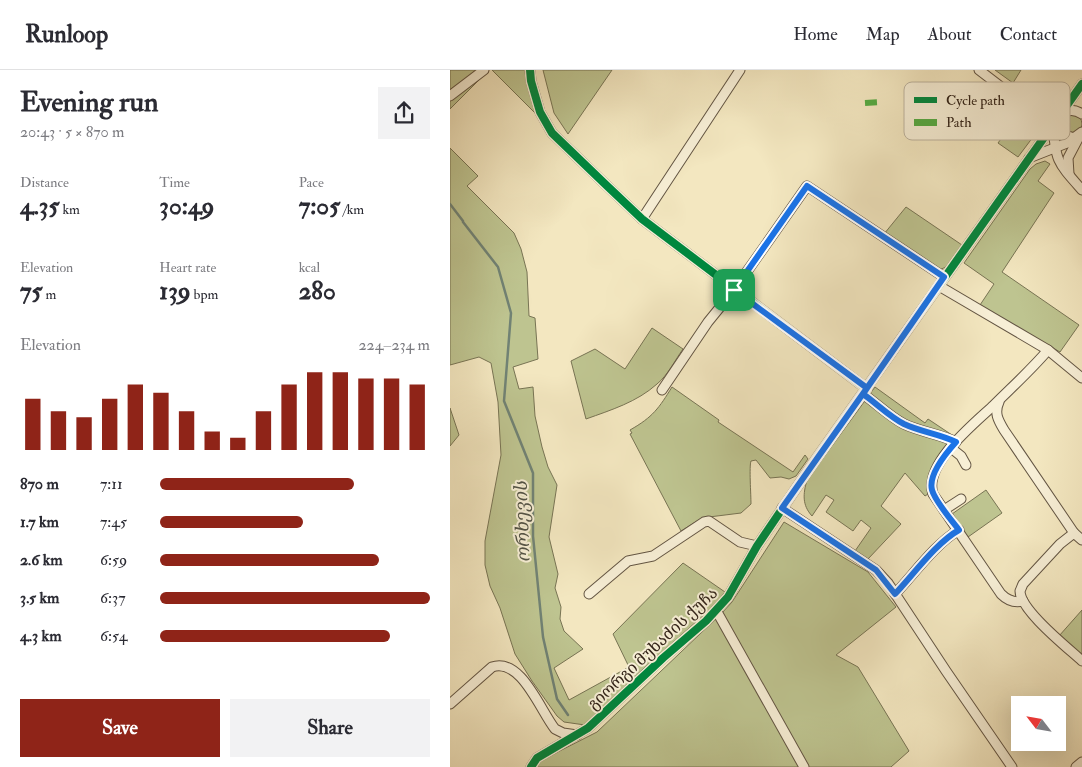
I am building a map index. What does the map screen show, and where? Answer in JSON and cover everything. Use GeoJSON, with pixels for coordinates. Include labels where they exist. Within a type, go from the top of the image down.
{"type":"FeatureCollection","features":[{"type":"Feature","properties":{"kind":"street"},"geometry":{"type":"LineString","coordinates":[[450,96],[484,70]]}},
{"type":"Feature","properties":{"kind":"street"},"geometry":{"type":"LineString","coordinates":[[530,70],[531,81],[540,112],[552,133],[642,219],[865,391],[902,423],[919,430],[945,436],[954,445],[966,466]]}},
{"type":"Feature","properties":{"kind":"street"},"geometry":{"type":"LineString","coordinates":[[642,219],[740,70]]}},
{"type":"Feature","properties":{"kind":"street"},"geometry":{"type":"LineString","coordinates":[[979,70],[995,82]]}},
{"type":"Feature","properties":{"kind":"street","name":"გიორგი მუხაძის ქუჩა"},"geometry":{"type":"LineString","coordinates":[[1070,100],[1082,84]]}},
{"type":"Feature","properties":{"kind":"street"},"geometry":{"type":"LineString","coordinates":[[1070,110],[1074,110],[1082,114]]}},
{"type":"Feature","properties":{"kind":"street"},"geometry":{"type":"LineString","coordinates":[[1070,176],[1067,164],[1068,158],[1079,135]]}},
{"type":"Feature","properties":{"kind":"street","name":"გიორგი მუხაძის ქუჩა"},"geometry":{"type":"LineString","coordinates":[[531,767],[537,758],[588,728],[728,597],[757,546],[782,508],[1041,140]]}},
{"type":"Feature","properties":{"kind":"street"},"geometry":{"type":"LineString","coordinates":[[1054,140],[1054,148],[1059,162],[1082,190]]}},
{"type":"Feature","properties":{"kind":"street"},"geometry":{"type":"LineString","coordinates":[[1028,158],[1069,140]]}},
{"type":"Feature","properties":{"kind":"street"},"geometry":{"type":"LineString","coordinates":[[662,390],[708,322],[734,290],[807,186],[944,277]]}},
{"type":"Feature","properties":{"kind":"street"},"geometry":{"type":"LineString","coordinates":[[939,286],[1048,350],[1069,365],[1082,378]]}},
{"type":"Feature","properties":{"kind":"street"},"geometry":{"type":"LineString","coordinates":[[1023,601],[1018,602],[1006,599],[933,494],[931,484],[940,463],[965,431],[1000,399],[1048,350]]}},
{"type":"Feature","properties":{"kind":"street"},"geometry":{"type":"LineString","coordinates":[[1000,399],[996,411],[1000,424],[1074,533],[1082,540]]}},
{"type":"Feature","properties":{"kind":"street"},"geometry":{"type":"LineString","coordinates":[[944,510],[961,499]]}},
{"type":"Feature","properties":{"kind":"street"},"geometry":{"type":"LineString","coordinates":[[782,508],[876,570],[895,594],[1012,767]]}},
{"type":"Feature","properties":{"kind":"street"},"geometry":{"type":"LineString","coordinates":[[589,594],[628,561],[653,556],[704,522],[709,522],[740,542],[757,546]]}},
{"type":"Feature","properties":{"kind":"street"},"geometry":{"type":"LineString","coordinates":[[895,594],[938,548],[952,534],[959,530]]}},
{"type":"Feature","properties":{"kind":"street"},"geometry":{"type":"LineString","coordinates":[[1074,533],[1060,544],[1022,584],[1020,592],[1023,601],[1037,620],[1082,661]]}},
{"type":"Feature","properties":{"kind":"street"},"geometry":{"type":"LineString","coordinates":[[716,610],[804,767]]}},
{"type":"Feature","properties":{"kind":"street"},"geometry":{"type":"LineString","coordinates":[[450,704],[492,667],[499,664],[515,670],[522,678],[555,729],[563,733],[577,735]]}},
{"type":"Feature","properties":{"kind":"street"},"geometry":{"type":"LineString","coordinates":[[1076,767],[1082,762]]}},
{"type":"Feature","properties":{"kind":"green space"},"geometry":{"type":"Polygon","coordinates":[[[450,70],[489,70],[450,109],[450,70]]]}},
{"type":"Feature","properties":{"kind":"green space"},"geometry":{"type":"Polygon","coordinates":[[[492,70],[525,70],[526,80],[539,117],[492,70]]]}},
{"type":"Feature","properties":{"kind":"green space"},"geometry":{"type":"Polygon","coordinates":[[[543,70],[612,70],[568,134],[554,113],[543,70]]]}},
{"type":"Feature","properties":{"kind":"green space"},"geometry":{"type":"Polygon","coordinates":[[[995,70],[1021,70],[1014,82],[995,70]]]}},
{"type":"Feature","properties":{"kind":"green space"},"geometry":{"type":"Polygon","coordinates":[[[1070,114],[1076,115],[1082,124],[1079,131],[1070,134],[1070,114]]]}},
{"type":"Feature","properties":{"kind":"green space"},"geometry":{"type":"Polygon","coordinates":[[[1000,140],[1031,140],[1018,157],[998,143],[1000,140]]]}},
{"type":"Feature","properties":{"kind":"green space"},"geometry":{"type":"Polygon","coordinates":[[[450,148],[478,176],[467,186],[514,233],[521,249],[527,272],[529,316],[535,318],[538,359],[513,367],[519,389],[533,387],[535,416],[542,447],[548,467],[557,485],[549,537],[558,574],[555,588],[561,607],[560,619],[564,631],[583,649],[554,668],[569,700],[629,667],[613,634],[683,563],[725,592],[714,606],[643,669],[585,725],[564,722],[557,716],[515,654],[500,608],[490,586],[485,565],[485,541],[501,455],[498,402],[491,363],[479,357],[450,365],[450,148]]]}},
{"type":"Feature","properties":{"kind":"green space"},"geometry":{"type":"Polygon","coordinates":[[[1045,161],[1050,164],[1038,181],[1054,193],[1002,272],[1079,325],[1060,352],[980,305],[994,284],[964,263],[1030,169],[1036,164],[1045,161]]]}},
{"type":"Feature","properties":{"kind":"green space"},"geometry":{"type":"Polygon","coordinates":[[[906,207],[962,245],[946,267],[939,270],[884,234],[906,207]]]}},
{"type":"Feature","properties":{"kind":"green space"},"geometry":{"type":"Polygon","coordinates":[[[652,328],[683,349],[668,372],[657,384],[641,396],[586,419],[571,361],[595,349],[625,369],[652,328]]]}},
{"type":"Feature","properties":{"kind":"green space"},"geometry":{"type":"Polygon","coordinates":[[[672,387],[719,420],[718,422],[793,472],[805,455],[808,459],[796,476],[789,479],[781,477],[770,478],[756,460],[751,461],[751,504],[741,513],[709,517],[697,521],[681,531],[630,434],[632,433],[630,430],[655,412],[672,387]]]}},
{"type":"Feature","properties":{"kind":"green space"},"geometry":{"type":"Polygon","coordinates":[[[875,387],[925,423],[928,419],[955,437],[932,471],[929,478],[928,494],[925,496],[905,473],[881,506],[901,524],[868,559],[851,550],[855,551],[871,528],[861,520],[853,531],[826,512],[834,500],[826,495],[812,516],[806,508],[804,495],[807,480],[875,387]]]}},
{"type":"Feature","properties":{"kind":"green space"},"geometry":{"type":"Polygon","coordinates":[[[450,408],[459,435],[450,446],[450,408]]]}},
{"type":"Feature","properties":{"kind":"green space"},"geometry":{"type":"Polygon","coordinates":[[[986,490],[1002,513],[968,537],[952,514],[986,490]]]}},
{"type":"Feature","properties":{"kind":"green space"},"geometry":{"type":"Polygon","coordinates":[[[784,522],[868,572],[896,607],[836,655],[858,667],[909,751],[891,767],[537,767],[540,761],[597,732],[722,613],[732,602],[784,522]]]}},
{"type":"Feature","properties":{"kind":"green space"},"geometry":{"type":"Polygon","coordinates":[[[1082,610],[1082,656],[1059,636],[1082,610]]]}},
{"type":"Feature","properties":{"kind":"waterway","name":"ორხევის"},"geometry":{"type":"LineString","coordinates":[[450,204],[463,221]]}},
{"type":"Feature","properties":{"kind":"waterway","name":"ორხევის"},"geometry":{"type":"LineString","coordinates":[[463,222],[498,267],[511,313],[504,401],[533,473],[533,536],[543,637],[557,699],[568,715]]}},
{"type":"Feature","properties":{"kind":"marked path"},"geometry":{"type":"LineString","coordinates":[[865,103],[881,102]]}},
{"type":"Feature","properties":{"kind":"cycle path"},"geometry":{"type":"LineString","coordinates":[[530,70],[531,81],[540,112],[552,133],[642,219],[867,389]]}},
{"type":"Feature","properties":{"kind":"cycle path"},"geometry":{"type":"LineString","coordinates":[[1070,101],[1082,84]]}},
{"type":"Feature","properties":{"kind":"cycle path"},"geometry":{"type":"LineString","coordinates":[[531,767],[537,758],[588,728],[706,621],[728,597],[757,546],[818,456],[1042,140]]}},
{"type":"Feature","properties":{"kind":"route"},"geometry":{"type":"LineString","coordinates":[[807,186],[944,277],[863,394],[902,423],[919,430],[945,436],[956,442],[934,474],[931,488],[933,494],[959,530],[952,534],[938,548],[895,594],[876,570],[864,561],[844,551],[782,508],[867,388],[734,290],[807,186]]}}]}
